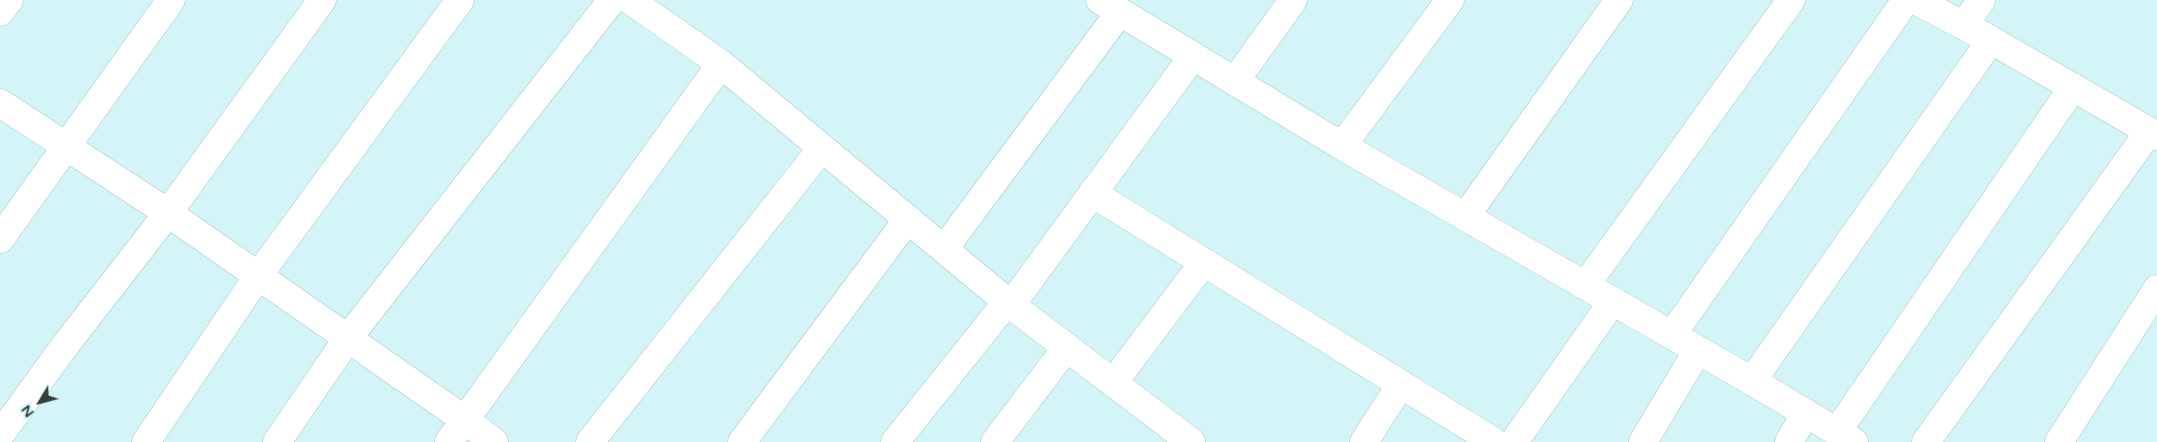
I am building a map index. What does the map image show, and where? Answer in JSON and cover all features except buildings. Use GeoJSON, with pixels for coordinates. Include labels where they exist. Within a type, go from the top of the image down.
{"type":"FeatureCollection","features":[{"type":"Feature","properties":{"kind":"street"},"geometry":{"type":"LineString","coordinates":[[0,12],[9,0]]}},
{"type":"Feature","properties":{"kind":"street"},"geometry":{"type":"LineString","coordinates":[[0,240],[171,0]]}},
{"type":"Feature","properties":{"kind":"street"},"geometry":{"type":"LineString","coordinates":[[0,434],[66,343],[168,213],[322,0]]}},
{"type":"Feature","properties":{"kind":"street"},"geometry":{"type":"LineString","coordinates":[[146,442],[258,276],[460,0]]}},
{"type":"Feature","properties":{"kind":"street"},"geometry":{"type":"LineString","coordinates":[[277,442],[348,338],[612,0]]}},
{"type":"Feature","properties":{"kind":"street"},"geometry":{"type":"LineString","coordinates":[[630,0],[660,9],[722,64],[1009,304],[1191,442]]}},
{"type":"Feature","properties":{"kind":"street"},"geometry":{"type":"LineString","coordinates":[[1234,81],[1293,0]]}},
{"type":"Feature","properties":{"kind":"street"},"geometry":{"type":"LineString","coordinates":[[1342,146],[1450,0]]}},
{"type":"Feature","properties":{"kind":"street"},"geometry":{"type":"LineString","coordinates":[[1465,217],[1619,0]]}},
{"type":"Feature","properties":{"kind":"street"},"geometry":{"type":"LineString","coordinates":[[1585,286],[1791,0]]}},
{"type":"Feature","properties":{"kind":"street"},"geometry":{"type":"LineString","coordinates":[[1672,335],[1906,0]]}},
{"type":"Feature","properties":{"kind":"street"},"geometry":{"type":"LineString","coordinates":[[1915,0],[1991,40],[2153,134],[1926,442]]}},
{"type":"Feature","properties":{"kind":"street"},"geometry":{"type":"LineString","coordinates":[[1964,26],[1981,0]]}},
{"type":"Feature","properties":{"kind":"street"},"geometry":{"type":"LineString","coordinates":[[944,250],[1110,6],[1342,146],[1846,437],[2073,87]]}},
{"type":"Feature","properties":{"kind":"street"},"geometry":{"type":"LineString","coordinates":[[1752,381],[1991,40]]}},
{"type":"Feature","properties":{"kind":"street"},"geometry":{"type":"LineString","coordinates":[[895,442],[1009,304],[1193,56]]}},
{"type":"Feature","properties":{"kind":"street"},"geometry":{"type":"LineString","coordinates":[[449,442],[722,64]]}},
{"type":"Feature","properties":{"kind":"street"},"geometry":{"type":"LineString","coordinates":[[0,103],[168,213],[494,442]]}},
{"type":"Feature","properties":{"kind":"street"},"geometry":{"type":"LineString","coordinates":[[590,442],[822,148]]}},
{"type":"Feature","properties":{"kind":"street"},"geometry":{"type":"LineString","coordinates":[[1092,193],[1494,442]]}},
{"type":"Feature","properties":{"kind":"street"},"geometry":{"type":"LineString","coordinates":[[742,442],[908,219]]}},
{"type":"Feature","properties":{"kind":"street"},"geometry":{"type":"LineString","coordinates":[[1113,382],[1204,262]]}},
{"type":"Feature","properties":{"kind":"street"},"geometry":{"type":"LineString","coordinates":[[2059,442],[2157,289]]}},
{"type":"Feature","properties":{"kind":"street"},"geometry":{"type":"LineString","coordinates":[[1514,442],[1612,301]]}},
{"type":"Feature","properties":{"kind":"street"},"geometry":{"type":"LineString","coordinates":[[995,442],[1066,347]]}},
{"type":"Feature","properties":{"kind":"street"},"geometry":{"type":"LineString","coordinates":[[1643,442],[1698,350]]}},
{"type":"Feature","properties":{"kind":"street"},"geometry":{"type":"LineString","coordinates":[[1364,442],[1401,384]]}},
{"type":"Feature","properties":{"kind":"street"},"geometry":{"type":"LineString","coordinates":[[1789,442],[1806,413]]}}]}
